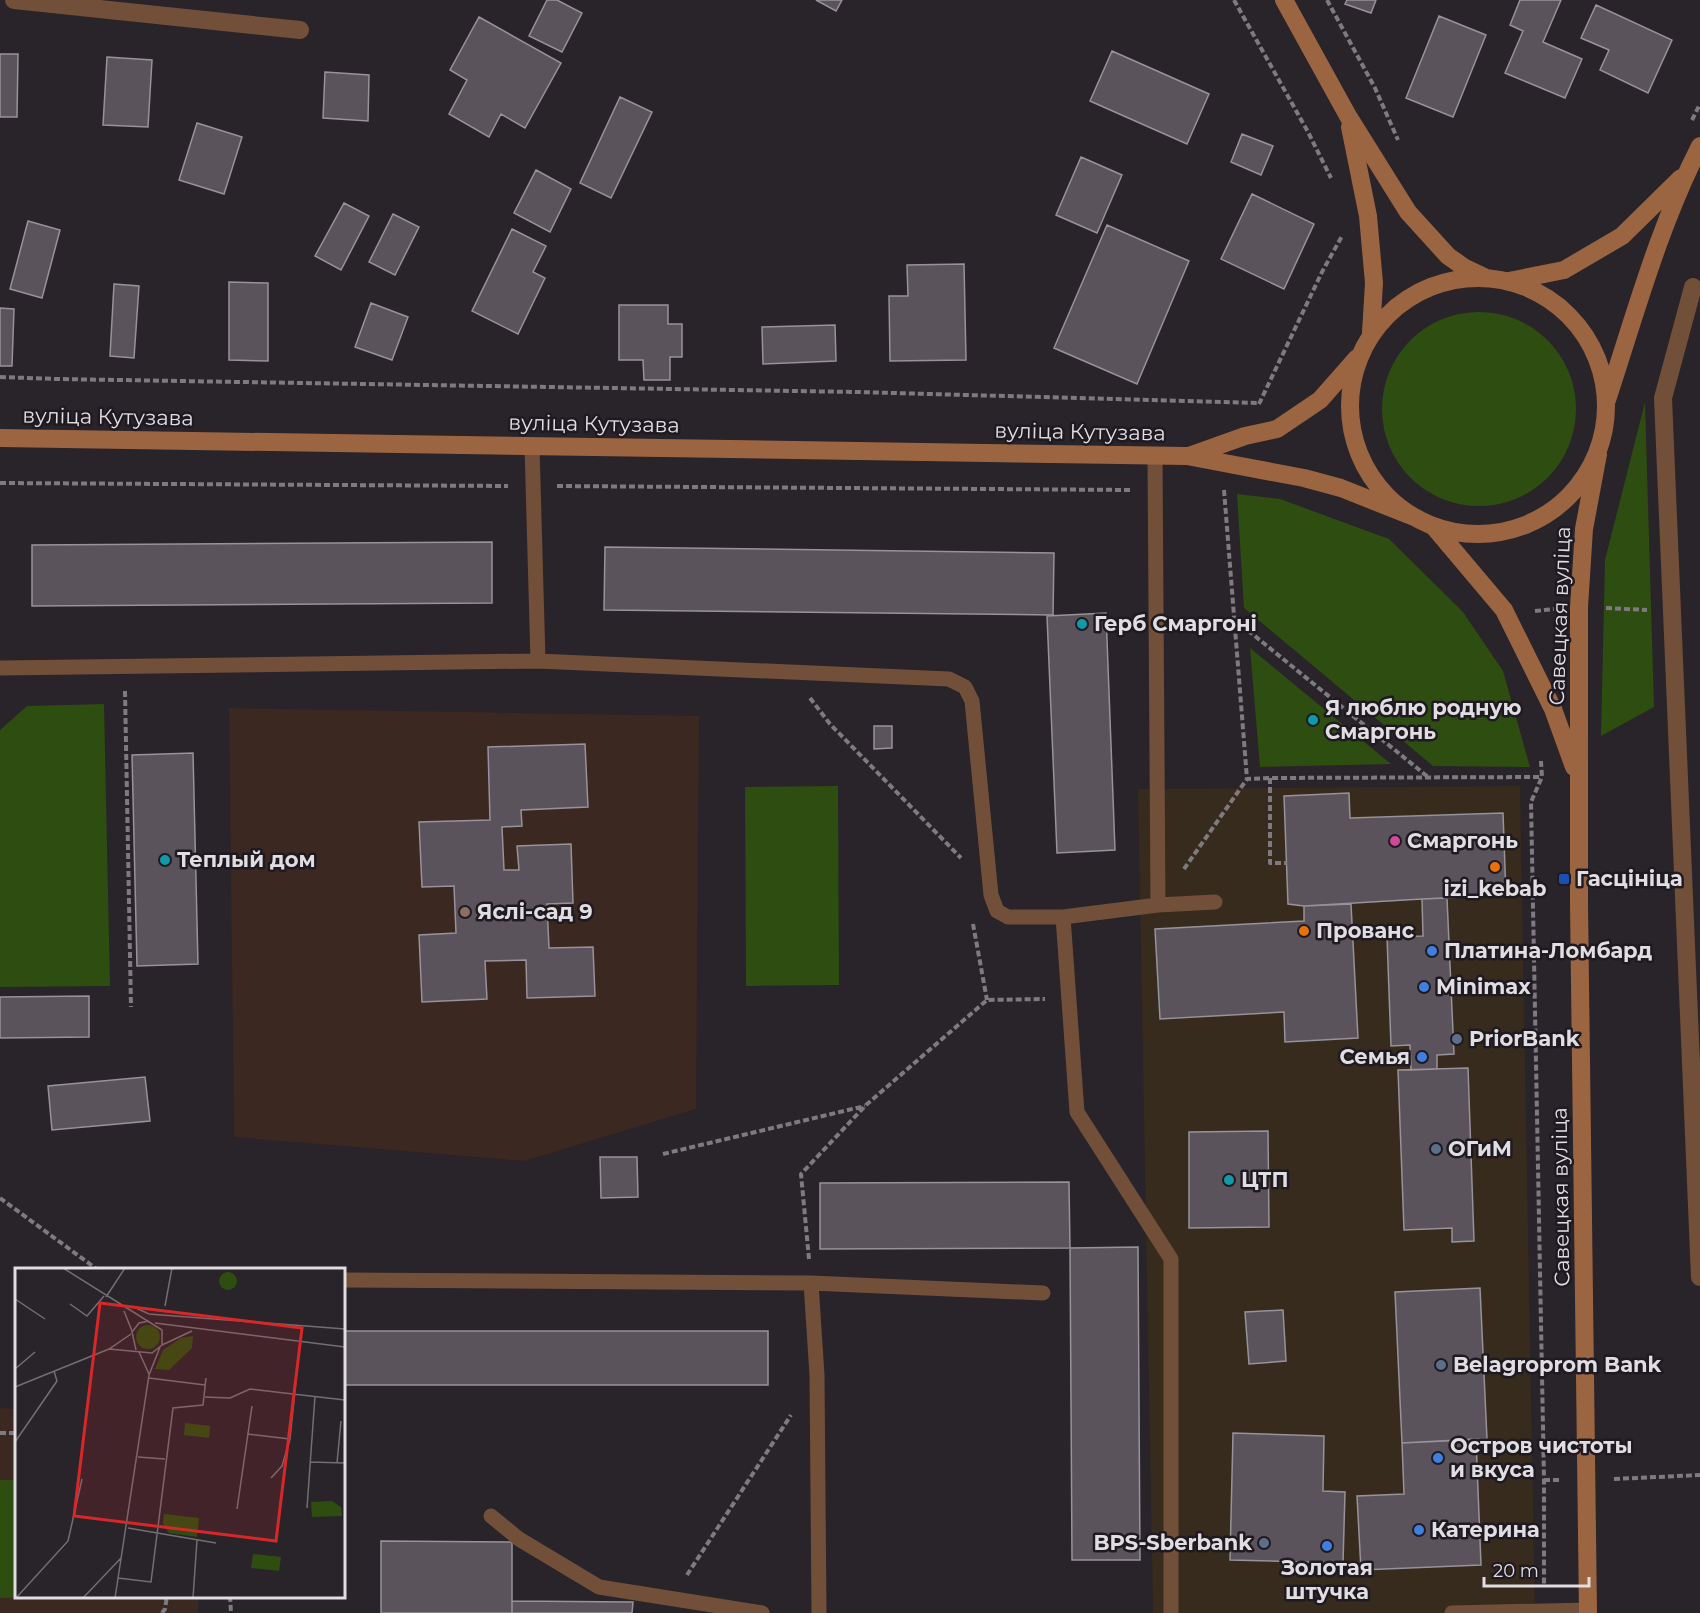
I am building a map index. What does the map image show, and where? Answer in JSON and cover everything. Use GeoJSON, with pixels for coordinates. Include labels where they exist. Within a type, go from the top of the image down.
{"type":"FeatureCollection","features":[{"type":"Feature","properties":{"kind":"main road"},"geometry":{"type":"LineString","coordinates":[[1284,0],[1348,116],[1408,212],[1448,256],[1486,278]]}},
{"type":"Feature","properties":{"kind":"main road"},"geometry":{"type":"LineString","coordinates":[[1348,116],[1368,216],[1374,283],[1371,332]]}},
{"type":"Feature","properties":{"kind":"main road"},"geometry":{"type":"LineString","coordinates":[[1607,402],[1599,361],[1578,325],[1546,297],[1508,281],[1486,278],[1452,279],[1425,290],[1390,313],[1371,332],[1358,357],[1352,384],[1351,423],[1362,460],[1384,493],[1414,517],[1434,527],[1473,535],[1512,531],[1548,514],[1577,488],[1598,454],[1605,428],[1607,402],[1650,266],[1685,175],[1700,146]]}},
{"type":"Feature","properties":{"kind":"main road"},"geometry":{"type":"LineString","coordinates":[[1508,281],[1564,270],[1622,236],[1685,175]]}},
{"type":"Feature","properties":{"kind":"main road","name":"вуліца Кутузава"},"geometry":{"type":"LineString","coordinates":[[1187,456],[1245,436],[1277,429],[1320,400],[1358,357]]}},
{"type":"Feature","properties":{"kind":"main road","name":"вуліца Кутузава"},"geometry":{"type":"LineString","coordinates":[[0,438],[1187,456],[1304,477],[1341,488],[1414,517]]}},
{"type":"Feature","properties":{"kind":"main road","name":"Савецкая вуліца"},"geometry":{"type":"LineString","coordinates":[[1588,1612],[1579,591],[1584,529],[1598,454]]}},
{"type":"Feature","properties":{"kind":"main road","name":"Савецкая вуліца"},"geometry":{"type":"LineString","coordinates":[[1434,527],[1504,610],[1552,709],[1579,780]]}},
{"type":"Feature","properties":{"kind":"street"},"geometry":{"type":"LineString","coordinates":[[14,0],[300,30]]}},
{"type":"Feature","properties":{"kind":"street"},"geometry":{"type":"LineString","coordinates":[[1693,287],[1663,398],[1700,1277]]}},
{"type":"Feature","properties":{"kind":"lane"},"geometry":{"type":"LineString","coordinates":[[532,446],[538,661]]}},
{"type":"Feature","properties":{"kind":"lane"},"geometry":{"type":"LineString","coordinates":[[1155,456],[1158,905]]}},
{"type":"Feature","properties":{"kind":"lane"},"geometry":{"type":"LineString","coordinates":[[0,668],[538,661],[949,679],[965,687],[972,701],[991,895],[998,911],[1008,917],[1063,917],[1158,905],[1215,902]]}},
{"type":"Feature","properties":{"kind":"lane"},"geometry":{"type":"LineString","coordinates":[[1063,917],[1077,1112],[1172,1259],[1172,1613]]}},
{"type":"Feature","properties":{"kind":"lane"},"geometry":{"type":"LineString","coordinates":[[345,1280],[811,1283],[1043,1293]]}},
{"type":"Feature","properties":{"kind":"lane"},"geometry":{"type":"LineString","coordinates":[[811,1283],[817,1375],[819,1613]]}},
{"type":"Feature","properties":{"kind":"lane"},"geometry":{"type":"LineString","coordinates":[[491,1516],[519,1539],[599,1587],[762,1613]]}},
{"type":"Feature","properties":{"kind":"lane"},"geometry":{"type":"LineString","coordinates":[[1452,1613],[1588,1612]]}},
{"type":"Feature","properties":{"kind":"path"},"geometry":{"type":"LineString","coordinates":[[1234,0],[1308,132],[1332,181]]}},
{"type":"Feature","properties":{"kind":"path"},"geometry":{"type":"LineString","coordinates":[[1327,0],[1376,88],[1398,141]]}},
{"type":"Feature","properties":{"kind":"path"},"geometry":{"type":"LineString","coordinates":[[1690,125],[1700,104]]}},
{"type":"Feature","properties":{"kind":"path"},"geometry":{"type":"LineString","coordinates":[[1245,436],[1322,272],[1352,219],[1368,216]]}},
{"type":"Feature","properties":{"kind":"path"},"geometry":{"type":"LineString","coordinates":[[0,376],[57,379],[857,392],[1260,403]]}},
{"type":"Feature","properties":{"kind":"path"},"geometry":{"type":"LineString","coordinates":[[1158,905],[1247,779],[1223,481],[1231,464]]}},
{"type":"Feature","properties":{"kind":"path"},"geometry":{"type":"LineString","coordinates":[[0,483],[1156,490]]}},
{"type":"Feature","properties":{"kind":"path"},"geometry":{"type":"LineString","coordinates":[[1234,618],[1429,778]]}},
{"type":"Feature","properties":{"kind":"path"},"geometry":{"type":"LineString","coordinates":[[124,666],[131,1007]]}},
{"type":"Feature","properties":{"kind":"path"},"geometry":{"type":"LineString","coordinates":[[788,672],[830,724],[962,859]]}},
{"type":"Feature","properties":{"kind":"path"},"geometry":{"type":"LineString","coordinates":[[1541,757],[1542,777],[1531,802],[1544,1480],[1544,1611]]}},
{"type":"Feature","properties":{"kind":"path"},"geometry":{"type":"LineString","coordinates":[[1247,779],[1542,777]]}},
{"type":"Feature","properties":{"kind":"path"},"geometry":{"type":"LineString","coordinates":[[1270,778],[1270,863],[1287,863]]}},
{"type":"Feature","properties":{"kind":"path"},"geometry":{"type":"LineString","coordinates":[[971,913],[987,1000]]}},
{"type":"Feature","properties":{"kind":"path"},"geometry":{"type":"LineString","coordinates":[[811,1283],[801,1174],[866,1105],[987,1000],[1069,999]]}},
{"type":"Feature","properties":{"kind":"path"},"geometry":{"type":"LineString","coordinates":[[663,1154],[866,1105]]}},
{"type":"Feature","properties":{"kind":"path"},"geometry":{"type":"LineString","coordinates":[[0,1198],[97,1268]]}},
{"type":"Feature","properties":{"kind":"path"},"geometry":{"type":"LineString","coordinates":[[676,1599],[690,1569],[792,1414]]}},
{"type":"Feature","properties":{"kind":"path"},"geometry":{"type":"LineString","coordinates":[[1544,1480],[1700,1475]]}},
{"type":"Feature","properties":{"kind":"path"},"geometry":{"type":"LineString","coordinates":[[162,1613],[167,1598]]}},
{"type":"Feature","properties":{"kind":"path"},"geometry":{"type":"LineString","coordinates":[[230,1598],[231,1613]]}},
{"type":"Feature","properties":{"kind":"shaded area","name":"Яслі-сад 9"},"geometry":{"type":"Polygon","coordinates":[[[229,708],[699,716],[696,1109],[524,1161],[234,1137],[229,708]]]}},
{"type":"Feature","properties":{"kind":"shaded area"},"geometry":{"type":"Polygon","coordinates":[[[1520,786],[1535,1613],[1153,1613],[1138,789],[1520,786]]]}},
{"type":"Feature","properties":{"kind":"shaded area"},"geometry":{"type":"Polygon","coordinates":[[[0,1408],[15,1409],[15,1598],[199,1598],[198,1613],[0,1613],[0,1408]]]}},
{"type":"Feature","properties":{"kind":"green space"},"geometry":{"type":"Polygon","coordinates":[[[1479,312],[1498,314],[1525,324],[1540,334],[1554,348],[1568,372],[1574,390],[1576,409],[1574,428],[1564,455],[1554,470],[1540,484],[1516,498],[1498,504],[1479,506],[1460,504],[1433,494],[1418,484],[1404,470],[1390,446],[1384,428],[1382,409],[1384,390],[1394,363],[1404,348],[1418,334],[1442,320],[1460,314],[1479,312]]]}},
{"type":"Feature","properties":{"kind":"green space"},"geometry":{"type":"Polygon","coordinates":[[[1645,402],[1654,707],[1601,736],[1605,560],[1645,402]]]}},
{"type":"Feature","properties":{"kind":"green space"},"geometry":{"type":"Polygon","coordinates":[[[1237,494],[1280,499],[1389,539],[1463,612],[1503,671],[1530,767],[1433,766],[1244,608],[1237,494]]]}},
{"type":"Feature","properties":{"kind":"green space"},"geometry":{"type":"Polygon","coordinates":[[[1250,648],[1391,764],[1260,767],[1250,648]]]}},
{"type":"Feature","properties":{"kind":"green space"},"geometry":{"type":"Polygon","coordinates":[[[104,704],[110,986],[0,987],[0,730],[27,706],[104,704]]]}},
{"type":"Feature","properties":{"kind":"green space"},"geometry":{"type":"Polygon","coordinates":[[[838,786],[839,985],[746,986],[745,787],[838,786]]]}},
{"type":"Feature","properties":{"kind":"green space"},"geometry":{"type":"Polygon","coordinates":[[[0,1480],[15,1480],[15,1598],[0,1598],[0,1480]]]}},
{"type":"Feature","properties":{"kind":"building"},"geometry":{"type":"Polygon","coordinates":[[[547,0],[557,0],[582,13],[562,52],[529,36],[547,0]]]}},
{"type":"Feature","properties":{"kind":"building"},"geometry":{"type":"Polygon","coordinates":[[[816,0],[842,0],[836,11],[816,0]]]}},
{"type":"Feature","properties":{"kind":"building"},"geometry":{"type":"Polygon","coordinates":[[[1347,0],[1376,0],[1371,13],[1345,4],[1347,0]]]}},
{"type":"Feature","properties":{"kind":"building"},"geometry":{"type":"Polygon","coordinates":[[[1520,0],[1561,0],[1543,42],[1582,59],[1565,98],[1505,73],[1523,31],[1510,25],[1520,0]]]}},
{"type":"Feature","properties":{"kind":"building"},"geometry":{"type":"Polygon","coordinates":[[[1596,5],[1672,40],[1648,93],[1600,70],[1609,50],[1581,38],[1596,5]]]}},
{"type":"Feature","properties":{"kind":"building"},"geometry":{"type":"Polygon","coordinates":[[[1439,16],[1486,35],[1453,117],[1406,98],[1439,16]]]}},
{"type":"Feature","properties":{"kind":"building"},"geometry":{"type":"Polygon","coordinates":[[[479,17],[561,63],[525,128],[501,114],[489,137],[449,114],[467,80],[450,70],[479,17]]]}},
{"type":"Feature","properties":{"kind":"building"},"geometry":{"type":"Polygon","coordinates":[[[1112,51],[1209,94],[1187,144],[1090,101],[1112,51]]]}},
{"type":"Feature","properties":{"kind":"building"},"geometry":{"type":"Polygon","coordinates":[[[0,54],[18,54],[17,117],[0,117],[0,54]]]}},
{"type":"Feature","properties":{"kind":"building"},"geometry":{"type":"Polygon","coordinates":[[[107,57],[152,60],[148,127],[103,125],[107,57]]]}},
{"type":"Feature","properties":{"kind":"building"},"geometry":{"type":"Polygon","coordinates":[[[325,72],[369,75],[368,121],[323,118],[325,72]]]}},
{"type":"Feature","properties":{"kind":"building"},"geometry":{"type":"Polygon","coordinates":[[[620,97],[652,112],[611,198],[580,183],[620,97]]]}},
{"type":"Feature","properties":{"kind":"building"},"geometry":{"type":"Polygon","coordinates":[[[197,123],[242,137],[224,194],[179,180],[197,123]]]}},
{"type":"Feature","properties":{"kind":"building"},"geometry":{"type":"Polygon","coordinates":[[[1242,134],[1273,146],[1261,175],[1231,162],[1242,134]]]}},
{"type":"Feature","properties":{"kind":"building"},"geometry":{"type":"Polygon","coordinates":[[[1081,157],[1122,175],[1097,233],[1056,215],[1081,157]]]}},
{"type":"Feature","properties":{"kind":"building"},"geometry":{"type":"Polygon","coordinates":[[[536,170],[571,189],[550,232],[514,213],[536,170]]]}},
{"type":"Feature","properties":{"kind":"building"},"geometry":{"type":"Polygon","coordinates":[[[1252,194],[1314,224],[1284,289],[1221,259],[1252,194]]]}},
{"type":"Feature","properties":{"kind":"building"},"geometry":{"type":"Polygon","coordinates":[[[344,203],[369,216],[341,270],[315,256],[344,203]]]}},
{"type":"Feature","properties":{"kind":"building"},"geometry":{"type":"Polygon","coordinates":[[[393,214],[419,227],[395,275],[369,262],[393,214]]]}},
{"type":"Feature","properties":{"kind":"building"},"geometry":{"type":"Polygon","coordinates":[[[28,221],[60,230],[42,298],[10,289],[28,221]]]}},
{"type":"Feature","properties":{"kind":"building"},"geometry":{"type":"Polygon","coordinates":[[[1107,225],[1189,261],[1137,384],[1054,348],[1107,225]]]}},
{"type":"Feature","properties":{"kind":"building"},"geometry":{"type":"Polygon","coordinates":[[[512,229],[546,246],[533,272],[545,278],[518,334],[472,311],[512,229]]]}},
{"type":"Feature","properties":{"kind":"building"},"geometry":{"type":"Polygon","coordinates":[[[964,264],[966,360],[890,361],[889,296],[908,296],[907,265],[964,264]]]}},
{"type":"Feature","properties":{"kind":"building"},"geometry":{"type":"Polygon","coordinates":[[[229,282],[268,283],[268,361],[229,360],[229,282]]]}},
{"type":"Feature","properties":{"kind":"building"},"geometry":{"type":"Polygon","coordinates":[[[114,284],[139,286],[134,358],[110,356],[114,284]]]}},
{"type":"Feature","properties":{"kind":"building"},"geometry":{"type":"Polygon","coordinates":[[[371,303],[408,317],[392,360],[355,347],[371,303]]]}},
{"type":"Feature","properties":{"kind":"building"},"geometry":{"type":"Polygon","coordinates":[[[619,305],[668,305],[668,324],[682,324],[682,357],[670,357],[670,380],[644,380],[643,360],[619,360],[619,305]]]}},
{"type":"Feature","properties":{"kind":"building"},"geometry":{"type":"Polygon","coordinates":[[[0,308],[14,309],[12,366],[0,366],[0,308]]]}},
{"type":"Feature","properties":{"kind":"building"},"geometry":{"type":"Polygon","coordinates":[[[835,325],[836,361],[763,364],[762,327],[835,325]]]}},
{"type":"Feature","properties":{"kind":"building"},"geometry":{"type":"Polygon","coordinates":[[[492,542],[492,603],[32,606],[32,545],[492,542]]]}},
{"type":"Feature","properties":{"kind":"building"},"geometry":{"type":"Polygon","coordinates":[[[605,547],[1054,553],[1053,615],[604,610],[605,547]]]}},
{"type":"Feature","properties":{"kind":"building"},"geometry":{"type":"Polygon","coordinates":[[[1106,613],[1115,850],[1057,853],[1047,616],[1106,613]]]}},
{"type":"Feature","properties":{"kind":"building"},"geometry":{"type":"Polygon","coordinates":[[[874,726],[892,726],[892,748],[874,749],[874,726]]]}},
{"type":"Feature","properties":{"kind":"building"},"geometry":{"type":"Polygon","coordinates":[[[585,744],[588,807],[521,810],[522,826],[502,827],[504,870],[519,870],[517,846],[571,844],[573,903],[547,904],[549,948],[593,947],[595,996],[527,998],[526,960],[485,961],[487,999],[422,1002],[419,935],[456,933],[454,886],[422,887],[419,822],[490,820],[488,747],[585,744]]]}},
{"type":"Feature","properties":{"kind":"building","name":"Теплый дом"},"geometry":{"type":"Polygon","coordinates":[[[193,753],[198,964],[137,966],[132,755],[193,753]]]}},
{"type":"Feature","properties":{"kind":"building","name":"Смаргонь"},"geometry":{"type":"Polygon","coordinates":[[[1349,793],[1350,818],[1503,813],[1506,895],[1304,906],[1288,904],[1284,796],[1349,793]]]}},
{"type":"Feature","properties":{"kind":"building"},"geometry":{"type":"Polygon","coordinates":[[[1447,898],[1454,1054],[1437,1055],[1437,1069],[1411,1070],[1410,1045],[1391,1046],[1387,937],[1423,936],[1422,899],[1447,898]]]}},
{"type":"Feature","properties":{"kind":"building"},"geometry":{"type":"Polygon","coordinates":[[[1351,904],[1358,1038],[1285,1042],[1284,1012],[1160,1019],[1155,929],[1304,921],[1304,906],[1351,904]]]}},
{"type":"Feature","properties":{"kind":"building"},"geometry":{"type":"Polygon","coordinates":[[[89,996],[89,1037],[0,1038],[0,997],[89,996]]]}},
{"type":"Feature","properties":{"kind":"building","name":"ОГиМ"},"geometry":{"type":"Polygon","coordinates":[[[1468,1068],[1474,1241],[1452,1242],[1452,1228],[1404,1230],[1398,1070],[1468,1068]]]}},
{"type":"Feature","properties":{"kind":"building"},"geometry":{"type":"Polygon","coordinates":[[[145,1077],[150,1121],[52,1130],[48,1086],[145,1077]]]}},
{"type":"Feature","properties":{"kind":"building","name":"ЦТП"},"geometry":{"type":"Polygon","coordinates":[[[1268,1131],[1269,1227],[1189,1228],[1189,1132],[1268,1131]]]}},
{"type":"Feature","properties":{"kind":"building"},"geometry":{"type":"Polygon","coordinates":[[[600,1157],[637,1157],[638,1197],[601,1198],[600,1157]]]}},
{"type":"Feature","properties":{"kind":"building"},"geometry":{"type":"Polygon","coordinates":[[[1069,1182],[1070,1248],[820,1249],[820,1183],[1069,1182]]]}},
{"type":"Feature","properties":{"kind":"building"},"geometry":{"type":"Polygon","coordinates":[[[1138,1247],[1140,1560],[1072,1560],[1070,1248],[1138,1247]]]}},
{"type":"Feature","properties":{"kind":"building","name":"Belagroprom Bank"},"geometry":{"type":"Polygon","coordinates":[[[1480,1288],[1487,1439],[1402,1443],[1395,1292],[1480,1288]]]}},
{"type":"Feature","properties":{"kind":"building"},"geometry":{"type":"Polygon","coordinates":[[[1283,1310],[1286,1361],[1249,1364],[1245,1312],[1283,1310]]]}},
{"type":"Feature","properties":{"kind":"building"},"geometry":{"type":"Polygon","coordinates":[[[345,1331],[768,1331],[768,1385],[345,1385],[345,1331]]]}},
{"type":"Feature","properties":{"kind":"building"},"geometry":{"type":"Polygon","coordinates":[[[1233,1433],[1324,1436],[1323,1491],[1345,1492],[1343,1563],[1230,1560],[1233,1433]]]}},
{"type":"Feature","properties":{"kind":"building","name":"Катерина"},"geometry":{"type":"Polygon","coordinates":[[[1476,1439],[1481,1565],[1361,1570],[1357,1496],[1404,1494],[1402,1443],[1476,1439]]]}},
{"type":"Feature","properties":{"kind":"building"},"geometry":{"type":"Polygon","coordinates":[[[381,1541],[512,1542],[512,1613],[381,1613],[381,1541]]]}},
{"type":"Feature","properties":{"kind":"building"},"geometry":{"type":"Polygon","coordinates":[[[512,1601],[633,1602],[632,1613],[512,1613],[512,1601]]]}},
{"type":"Feature","properties":{"kind":"place","name":"Герб Смаргоні"},"geometry":{"type":"Point","coordinates":[1082,624]}},
{"type":"Feature","properties":{"kind":"place","name":"Я люблю родную Смаргонь"},"geometry":{"type":"Point","coordinates":[1313,720]}},
{"type":"Feature","properties":{"kind":"place","name":"Смаргонь"},"geometry":{"type":"Point","coordinates":[1395,841]}},
{"type":"Feature","properties":{"kind":"place","name":"Теплый дом"},"geometry":{"type":"Point","coordinates":[165,860]}},
{"type":"Feature","properties":{"kind":"place","name":"izi_kebab"},"geometry":{"type":"Point","coordinates":[1495,867]}},
{"type":"Feature","properties":{"kind":"place","name":"Гасцініца"},"geometry":{"type":"Point","coordinates":[1564,879]}},
{"type":"Feature","properties":{"kind":"place","name":"Яслі-сад 9"},"geometry":{"type":"Point","coordinates":[465,912]}},
{"type":"Feature","properties":{"kind":"place","name":"Прованс"},"geometry":{"type":"Point","coordinates":[1304,931]}},
{"type":"Feature","properties":{"kind":"place","name":"Платина-Ломбард"},"geometry":{"type":"Point","coordinates":[1432,951]}},
{"type":"Feature","properties":{"kind":"place","name":"Minimax"},"geometry":{"type":"Point","coordinates":[1424,987]}},
{"type":"Feature","properties":{"kind":"place","name":"PriorBank"},"geometry":{"type":"Point","coordinates":[1457,1039]}},
{"type":"Feature","properties":{"kind":"place","name":"Семья"},"geometry":{"type":"Point","coordinates":[1422,1057]}},
{"type":"Feature","properties":{"kind":"place","name":"ОГиМ"},"geometry":{"type":"Point","coordinates":[1436,1149]}},
{"type":"Feature","properties":{"kind":"place","name":"ЦТП"},"geometry":{"type":"Point","coordinates":[1229,1180]}},
{"type":"Feature","properties":{"kind":"place","name":"Belagroprom Bank"},"geometry":{"type":"Point","coordinates":[1441,1365]}},
{"type":"Feature","properties":{"kind":"place","name":"Остров чистоты и вкуса"},"geometry":{"type":"Point","coordinates":[1438,1458]}},
{"type":"Feature","properties":{"kind":"place","name":"Катерина"},"geometry":{"type":"Point","coordinates":[1419,1530]}},
{"type":"Feature","properties":{"kind":"place","name":"BPS-Sberbank"},"geometry":{"type":"Point","coordinates":[1264,1543]}},
{"type":"Feature","properties":{"kind":"place","name":"Золотая штучка"},"geometry":{"type":"Point","coordinates":[1327,1546]}}]}
